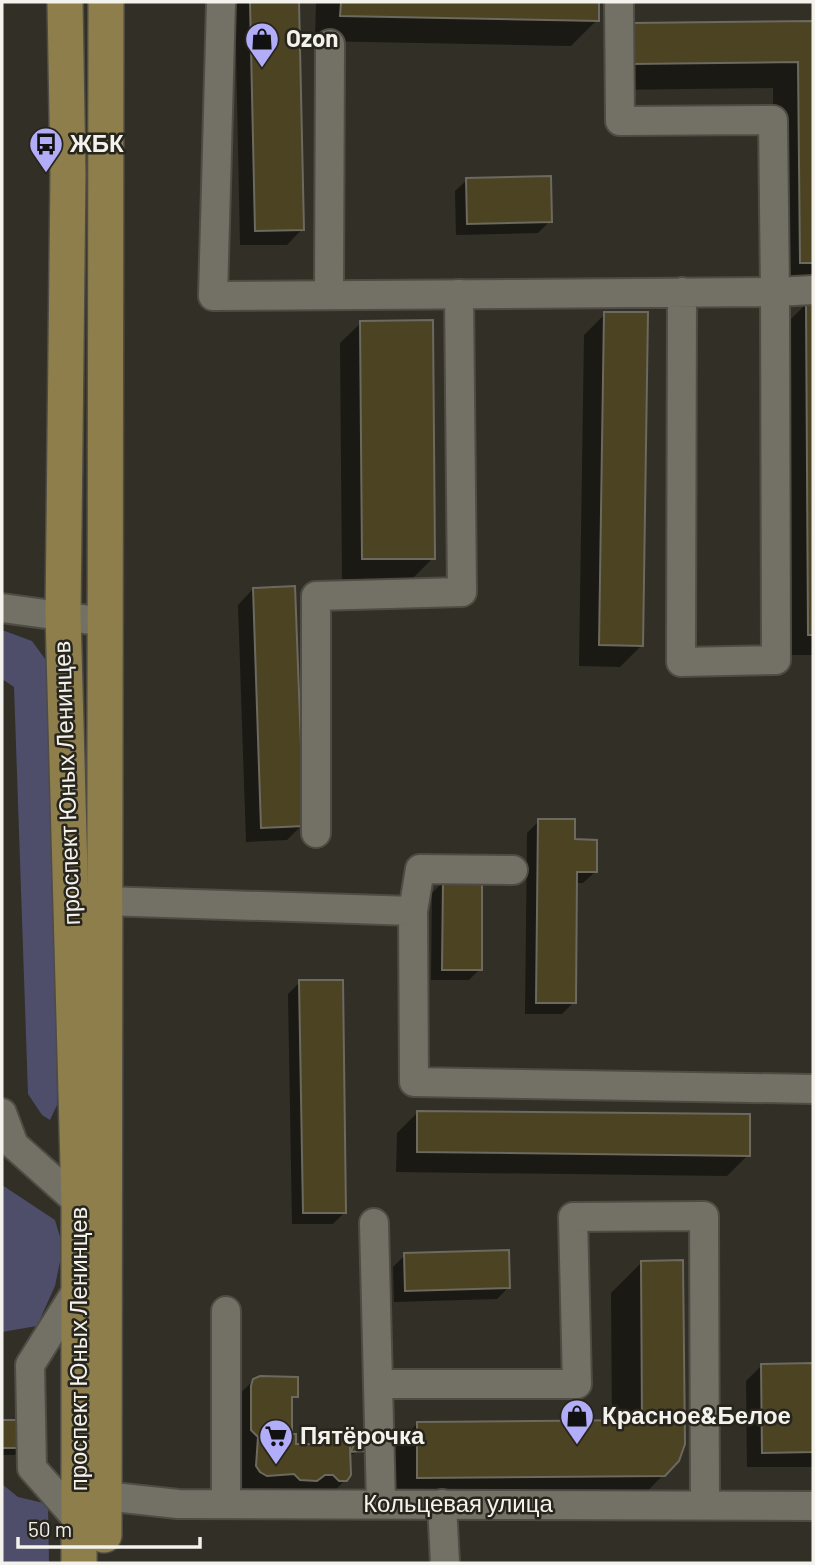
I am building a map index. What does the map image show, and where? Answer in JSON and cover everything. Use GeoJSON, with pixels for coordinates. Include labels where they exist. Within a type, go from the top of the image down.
{"type":"FeatureCollection","features":[{"type":"Feature","properties":{"kind":"main road","name":"проспект Юных Ленинцев"},"geometry":{"type":"LineString","coordinates":[[65,2],[68,174],[63,615],[79,1203],[79,1563]]}},
{"type":"Feature","properties":{"kind":"main road","name":"проспект Юных Ленинцев"},"geometry":{"type":"LineString","coordinates":[[104,1563],[106,2]]}},
{"type":"Feature","properties":{"kind":"street"},"geometry":{"type":"LineString","coordinates":[[221,2],[213,296],[813,290]]}},
{"type":"Feature","properties":{"kind":"street"},"geometry":{"type":"LineString","coordinates":[[619,2],[620,121],[773,120],[776,660],[681,662],[682,292]]}},
{"type":"Feature","properties":{"kind":"street"},"geometry":{"type":"LineString","coordinates":[[329,295],[330,44]]}},
{"type":"Feature","properties":{"kind":"street"},"geometry":{"type":"LineString","coordinates":[[316,833],[316,596],[462,592],[458,294]]}},
{"type":"Feature","properties":{"kind":"street"},"geometry":{"type":"LineString","coordinates":[[2,608],[105,622]]}},
{"type":"Feature","properties":{"kind":"street"},"geometry":{"type":"LineString","coordinates":[[513,870],[420,869],[414,911],[414,1082],[813,1089]]}},
{"type":"Feature","properties":{"kind":"street"},"geometry":{"type":"LineString","coordinates":[[104,901],[414,911]]}},
{"type":"Feature","properties":{"kind":"street"},"geometry":{"type":"LineString","coordinates":[[2,1113],[14,1145],[79,1203]]}},
{"type":"Feature","properties":{"kind":"street"},"geometry":{"type":"LineString","coordinates":[[378,1384],[576,1384],[573,1217],[704,1216],[705,1505]]}},
{"type":"Feature","properties":{"kind":"street"},"geometry":{"type":"LineString","coordinates":[[374,1223],[381,1504]]}},
{"type":"Feature","properties":{"kind":"street"},"geometry":{"type":"LineString","coordinates":[[79,1287],[30,1365],[32,1468],[79,1521]]}},
{"type":"Feature","properties":{"kind":"street"},"geometry":{"type":"LineString","coordinates":[[226,1311],[226,1504]]}},
{"type":"Feature","properties":{"kind":"street","name":"Кольцевая улица"},"geometry":{"type":"LineString","coordinates":[[104,1496],[178,1504],[813,1506]]}},
{"type":"Feature","properties":{"kind":"street"},"geometry":{"type":"LineString","coordinates":[[442,1504],[445,1563]]}},
{"type":"Feature","properties":{"kind":"shaded area"},"geometry":{"type":"Polygon","coordinates":[[[2,630],[32,641],[56,674],[57,1105],[50,1120],[42,1115],[28,1094],[14,687],[2,679],[2,630]]]}},
{"type":"Feature","properties":{"kind":"shaded area"},"geometry":{"type":"Polygon","coordinates":[[[2,1185],[55,1220],[63,1247],[55,1286],[37,1326],[2,1332],[2,1185]]]}},
{"type":"Feature","properties":{"kind":"shaded area"},"geometry":{"type":"Polygon","coordinates":[[[2,1484],[18,1497],[48,1504],[49,1563],[2,1563],[2,1484]]]}},
{"type":"Feature","properties":{"kind":"building"},"geometry":{"type":"Polygon","coordinates":[[[250,2],[299,2],[304,230],[255,231],[250,2]]]}},
{"type":"Feature","properties":{"kind":"building"},"geometry":{"type":"Polygon","coordinates":[[[341,2],[599,2],[599,21],[340,16],[341,2]]]}},
{"type":"Feature","properties":{"kind":"building"},"geometry":{"type":"Polygon","coordinates":[[[813,21],[813,263],[800,263],[798,62],[631,64],[631,23],[813,21]]]}},
{"type":"Feature","properties":{"kind":"building"},"geometry":{"type":"Polygon","coordinates":[[[551,176],[552,222],[467,224],[466,178],[551,176]]]}},
{"type":"Feature","properties":{"kind":"building"},"geometry":{"type":"Polygon","coordinates":[[[806,301],[813,301],[813,635],[808,635],[806,301]]]}},
{"type":"Feature","properties":{"kind":"building"},"geometry":{"type":"Polygon","coordinates":[[[604,312],[648,312],[643,646],[599,645],[604,312]]]}},
{"type":"Feature","properties":{"kind":"building"},"geometry":{"type":"Polygon","coordinates":[[[433,320],[435,559],[362,559],[360,321],[433,320]]]}},
{"type":"Feature","properties":{"kind":"building"},"geometry":{"type":"Polygon","coordinates":[[[295,586],[304,826],[261,828],[253,588],[295,586]]]}},
{"type":"Feature","properties":{"kind":"building"},"geometry":{"type":"Polygon","coordinates":[[[538,819],[575,819],[575,839],[597,840],[597,872],[577,872],[576,1003],[536,1003],[538,819]]]}},
{"type":"Feature","properties":{"kind":"building"},"geometry":{"type":"Polygon","coordinates":[[[443,880],[482,880],[482,970],[442,970],[443,880]]]}},
{"type":"Feature","properties":{"kind":"building"},"geometry":{"type":"Polygon","coordinates":[[[299,980],[343,980],[346,1213],[303,1213],[299,980]]]}},
{"type":"Feature","properties":{"kind":"building"},"geometry":{"type":"Polygon","coordinates":[[[417,1111],[750,1114],[750,1156],[417,1152],[417,1111]]]}},
{"type":"Feature","properties":{"kind":"building"},"geometry":{"type":"Polygon","coordinates":[[[509,1250],[510,1288],[405,1291],[404,1253],[509,1250]]]}},
{"type":"Feature","properties":{"kind":"building"},"geometry":{"type":"Polygon","coordinates":[[[683,1260],[685,1444],[679,1461],[665,1476],[417,1478],[417,1422],[642,1420],[641,1261],[683,1260]]]}},
{"type":"Feature","properties":{"kind":"building"},"geometry":{"type":"Polygon","coordinates":[[[813,1363],[813,1452],[762,1453],[761,1364],[813,1363]]]}},
{"type":"Feature","properties":{"kind":"building"},"geometry":{"type":"Polygon","coordinates":[[[260,1376],[298,1377],[298,1397],[292,1397],[292,1434],[296,1434],[296,1444],[327,1444],[327,1435],[357,1435],[357,1441],[350,1447],[351,1475],[347,1481],[339,1481],[333,1475],[325,1475],[317,1481],[300,1480],[294,1474],[267,1476],[260,1472],[256,1466],[258,1437],[251,1430],[251,1386],[253,1379],[260,1376]]]}},
{"type":"Feature","properties":{"kind":"building"},"geometry":{"type":"Polygon","coordinates":[[[2,1420],[25,1420],[24,1448],[2,1448],[2,1420]]]}},
{"type":"Feature","properties":{"kind":"building"},"geometry":{"type":"Polygon","coordinates":[[[357,1435],[364,1435],[365,1451],[351,1452],[357,1435]]]}},
{"type":"Feature","properties":{"kind":"place","name":"Ozon"},"geometry":{"type":"Point","coordinates":[262,69]}},
{"type":"Feature","properties":{"kind":"place","name":"ЖБК"},"geometry":{"type":"Point","coordinates":[46,174]}},
{"type":"Feature","properties":{"kind":"place","name":"Красное&Белое"},"geometry":{"type":"Point","coordinates":[577,1446]}},
{"type":"Feature","properties":{"kind":"place","name":"Пятёрочка"},"geometry":{"type":"Point","coordinates":[276,1466]}}]}
